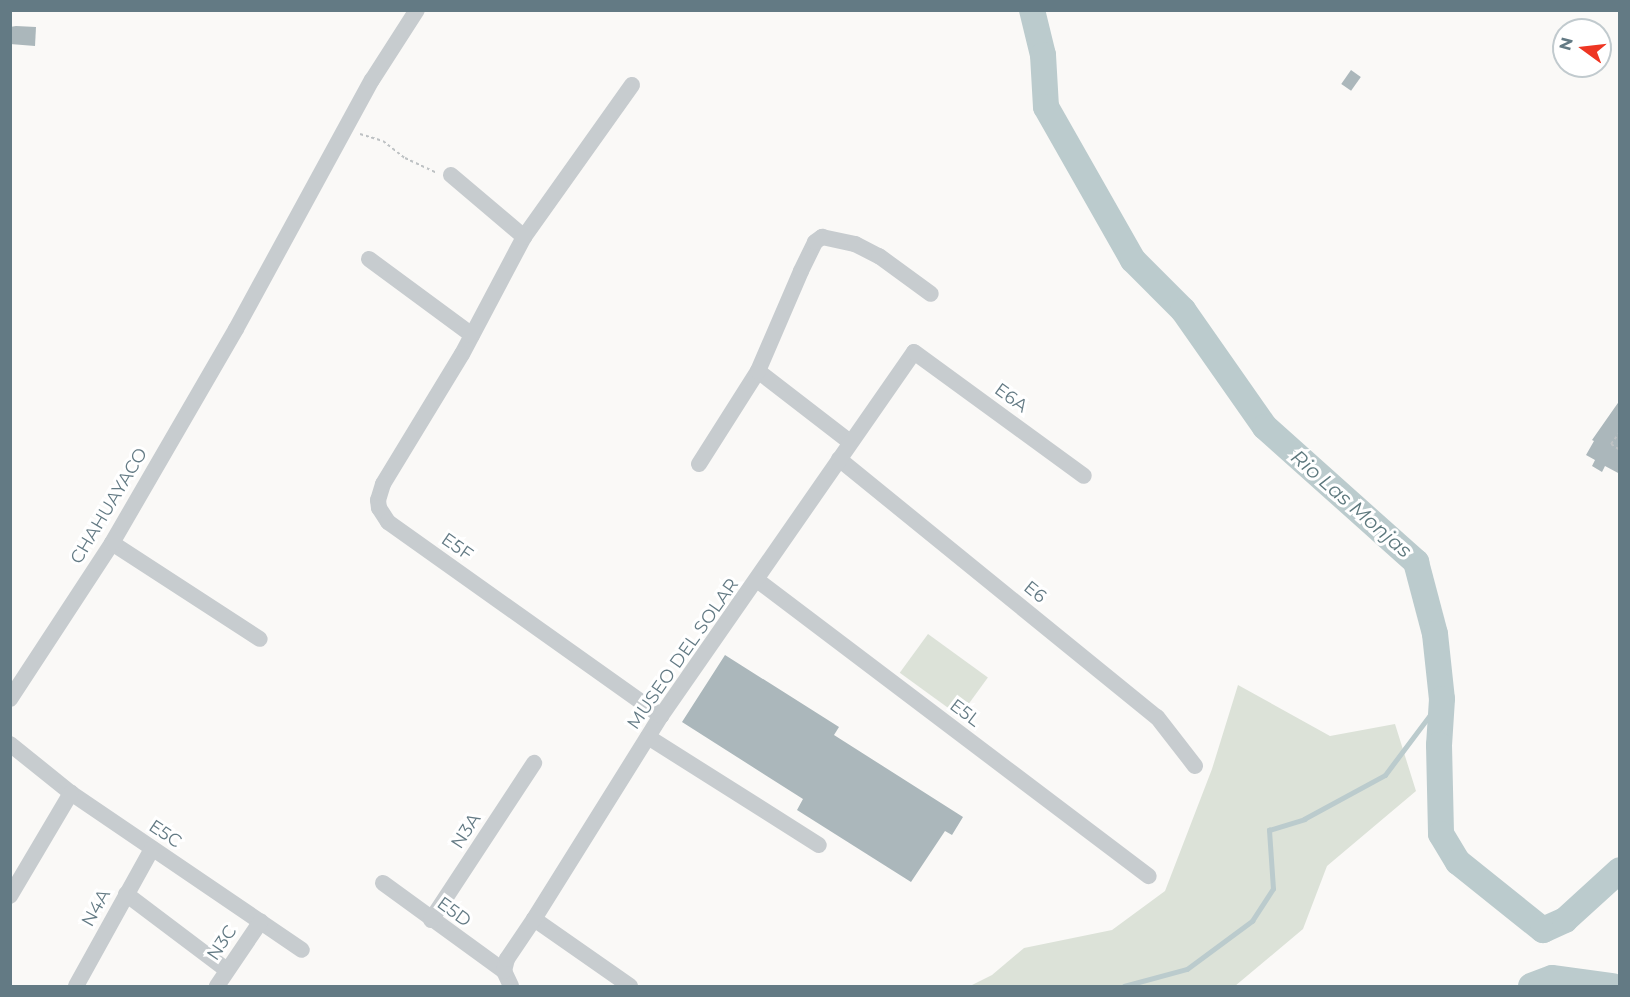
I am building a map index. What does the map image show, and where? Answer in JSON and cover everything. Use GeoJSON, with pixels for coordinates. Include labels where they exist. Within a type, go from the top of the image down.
{"type":"FeatureCollection","features":[{"type":"Feature","properties":{"kind":"street","name":"CHAHUAYACO"},"geometry":{"type":"LineString","coordinates":[[10,699],[112,543],[236,329],[372,80],[417,10]]}},
{"type":"Feature","properties":{"kind":"street","name":"E5F"},"geometry":{"type":"LineString","coordinates":[[632,85],[524,237],[462,354],[379,491],[379,508],[383,516],[412,539],[661,716]]}},
{"type":"Feature","properties":{"kind":"street"},"geometry":{"type":"LineString","coordinates":[[450,175],[524,237]]}},
{"type":"Feature","properties":{"kind":"street"},"geometry":{"type":"LineString","coordinates":[[699,464],[758,371],[801,271],[815,243],[822,237],[855,244],[879,256],[930,294]]}},
{"type":"Feature","properties":{"kind":"street"},"geometry":{"type":"LineString","coordinates":[[369,259],[472,335]]}},
{"type":"Feature","properties":{"kind":"street","name":"MUSEO DEL SOLAR"},"geometry":{"type":"LineString","coordinates":[[507,979],[507,959],[661,716],[758,580],[850,442],[914,352]]}},
{"type":"Feature","properties":{"kind":"street","name":"E6A"},"geometry":{"type":"LineString","coordinates":[[914,352],[1084,476]]}},
{"type":"Feature","properties":{"kind":"street"},"geometry":{"type":"LineString","coordinates":[[758,371],[850,442]]}},
{"type":"Feature","properties":{"kind":"street","name":"E6"},"geometry":{"type":"LineString","coordinates":[[839,459],[1157,717],[1195,766]]}},
{"type":"Feature","properties":{"kind":"street"},"geometry":{"type":"LineString","coordinates":[[112,543],[260,639]]}},
{"type":"Feature","properties":{"kind":"street","name":"E5L"},"geometry":{"type":"LineString","coordinates":[[758,580],[1149,876]]}},
{"type":"Feature","properties":{"kind":"street"},"geometry":{"type":"LineString","coordinates":[[648,737],[819,845]]}},
{"type":"Feature","properties":{"kind":"street","name":"E5C"},"geometry":{"type":"LineString","coordinates":[[10,744],[71,793],[302,950]]}},
{"type":"Feature","properties":{"kind":"street","name":"N3A"},"geometry":{"type":"LineString","coordinates":[[431,920],[534,762]]}},
{"type":"Feature","properties":{"kind":"street"},"geometry":{"type":"LineString","coordinates":[[10,896],[71,793]]}},
{"type":"Feature","properties":{"kind":"street","name":"N4A"},"geometry":{"type":"LineString","coordinates":[[75,987],[152,849]]}},
{"type":"Feature","properties":{"kind":"street","name":"E5D"},"geometry":{"type":"LineString","coordinates":[[383,883],[507,979]]}},
{"type":"Feature","properties":{"kind":"street"},"geometry":{"type":"LineString","coordinates":[[126,894],[227,970]]}},
{"type":"Feature","properties":{"kind":"street"},"geometry":{"type":"LineString","coordinates":[[534,919],[630,987]]}},
{"type":"Feature","properties":{"kind":"street","name":"N3C"},"geometry":{"type":"LineString","coordinates":[[217,987],[261,921]]}},
{"type":"Feature","properties":{"kind":"path"},"geometry":{"type":"LineString","coordinates":[[341,138],[356,133],[368,135],[383,141],[422,167],[450,175]]}},
{"type":"Feature","properties":{"kind":"path"},"geometry":{"type":"LineString","coordinates":[[1620,432],[1611,444],[1620,450]]}},
{"type":"Feature","properties":{"kind":"shaded area"},"geometry":{"type":"Polygon","coordinates":[[[928,634],[988,677],[960,716],[900,673],[928,634]]]}},
{"type":"Feature","properties":{"kind":"shaded area"},"geometry":{"type":"Polygon","coordinates":[[[1238,685],[1330,736],[1395,724],[1416,791],[1327,866],[1303,929],[1235,986],[970,986],[992,975],[1024,948],[1112,930],[1165,891],[1212,769],[1238,685]]]}},
{"type":"Feature","properties":{"kind":"building"},"geometry":{"type":"Polygon","coordinates":[[[10,27],[36,27],[35,46],[10,44],[10,27]]]}},
{"type":"Feature","properties":{"kind":"building"},"geometry":{"type":"Polygon","coordinates":[[[1351,70],[1361,77],[1351,91],[1341,84],[1351,70]]]}},
{"type":"Feature","properties":{"kind":"building"},"geometry":{"type":"Polygon","coordinates":[[[1620,400],[1620,474],[1605,466],[1602,472],[1592,466],[1595,460],[1586,455],[1594,441],[1592,440],[1620,400]]]}},
{"type":"Feature","properties":{"kind":"building"},"geometry":{"type":"Polygon","coordinates":[[[725,655],[839,727],[834,735],[963,817],[952,835],[945,831],[911,882],[797,810],[803,799],[682,722],[725,655]]]}},
{"type":"Feature","properties":{"kind":"waterway","name":"Rio Las Monjas"},"geometry":{"type":"LineString","coordinates":[[1032,10],[1043,55],[1046,107],[1133,260],[1183,310],[1265,427],[1416,562],[1435,634],[1442,699],[1439,745],[1441,834],[1458,862],[1543,930],[1565,920],[1620,870]]}},
{"type":"Feature","properties":{"kind":"waterway"},"geometry":{"type":"LineString","coordinates":[[1124,986],[1187,969],[1252,921],[1273,889],[1269,830],[1304,819],[1385,775],[1442,699]]}},
{"type":"Feature","properties":{"kind":"waterway","name":"Rio Las Monjas"},"geometry":{"type":"LineString","coordinates":[[1531,986],[1552,978],[1612,986]]}}]}
